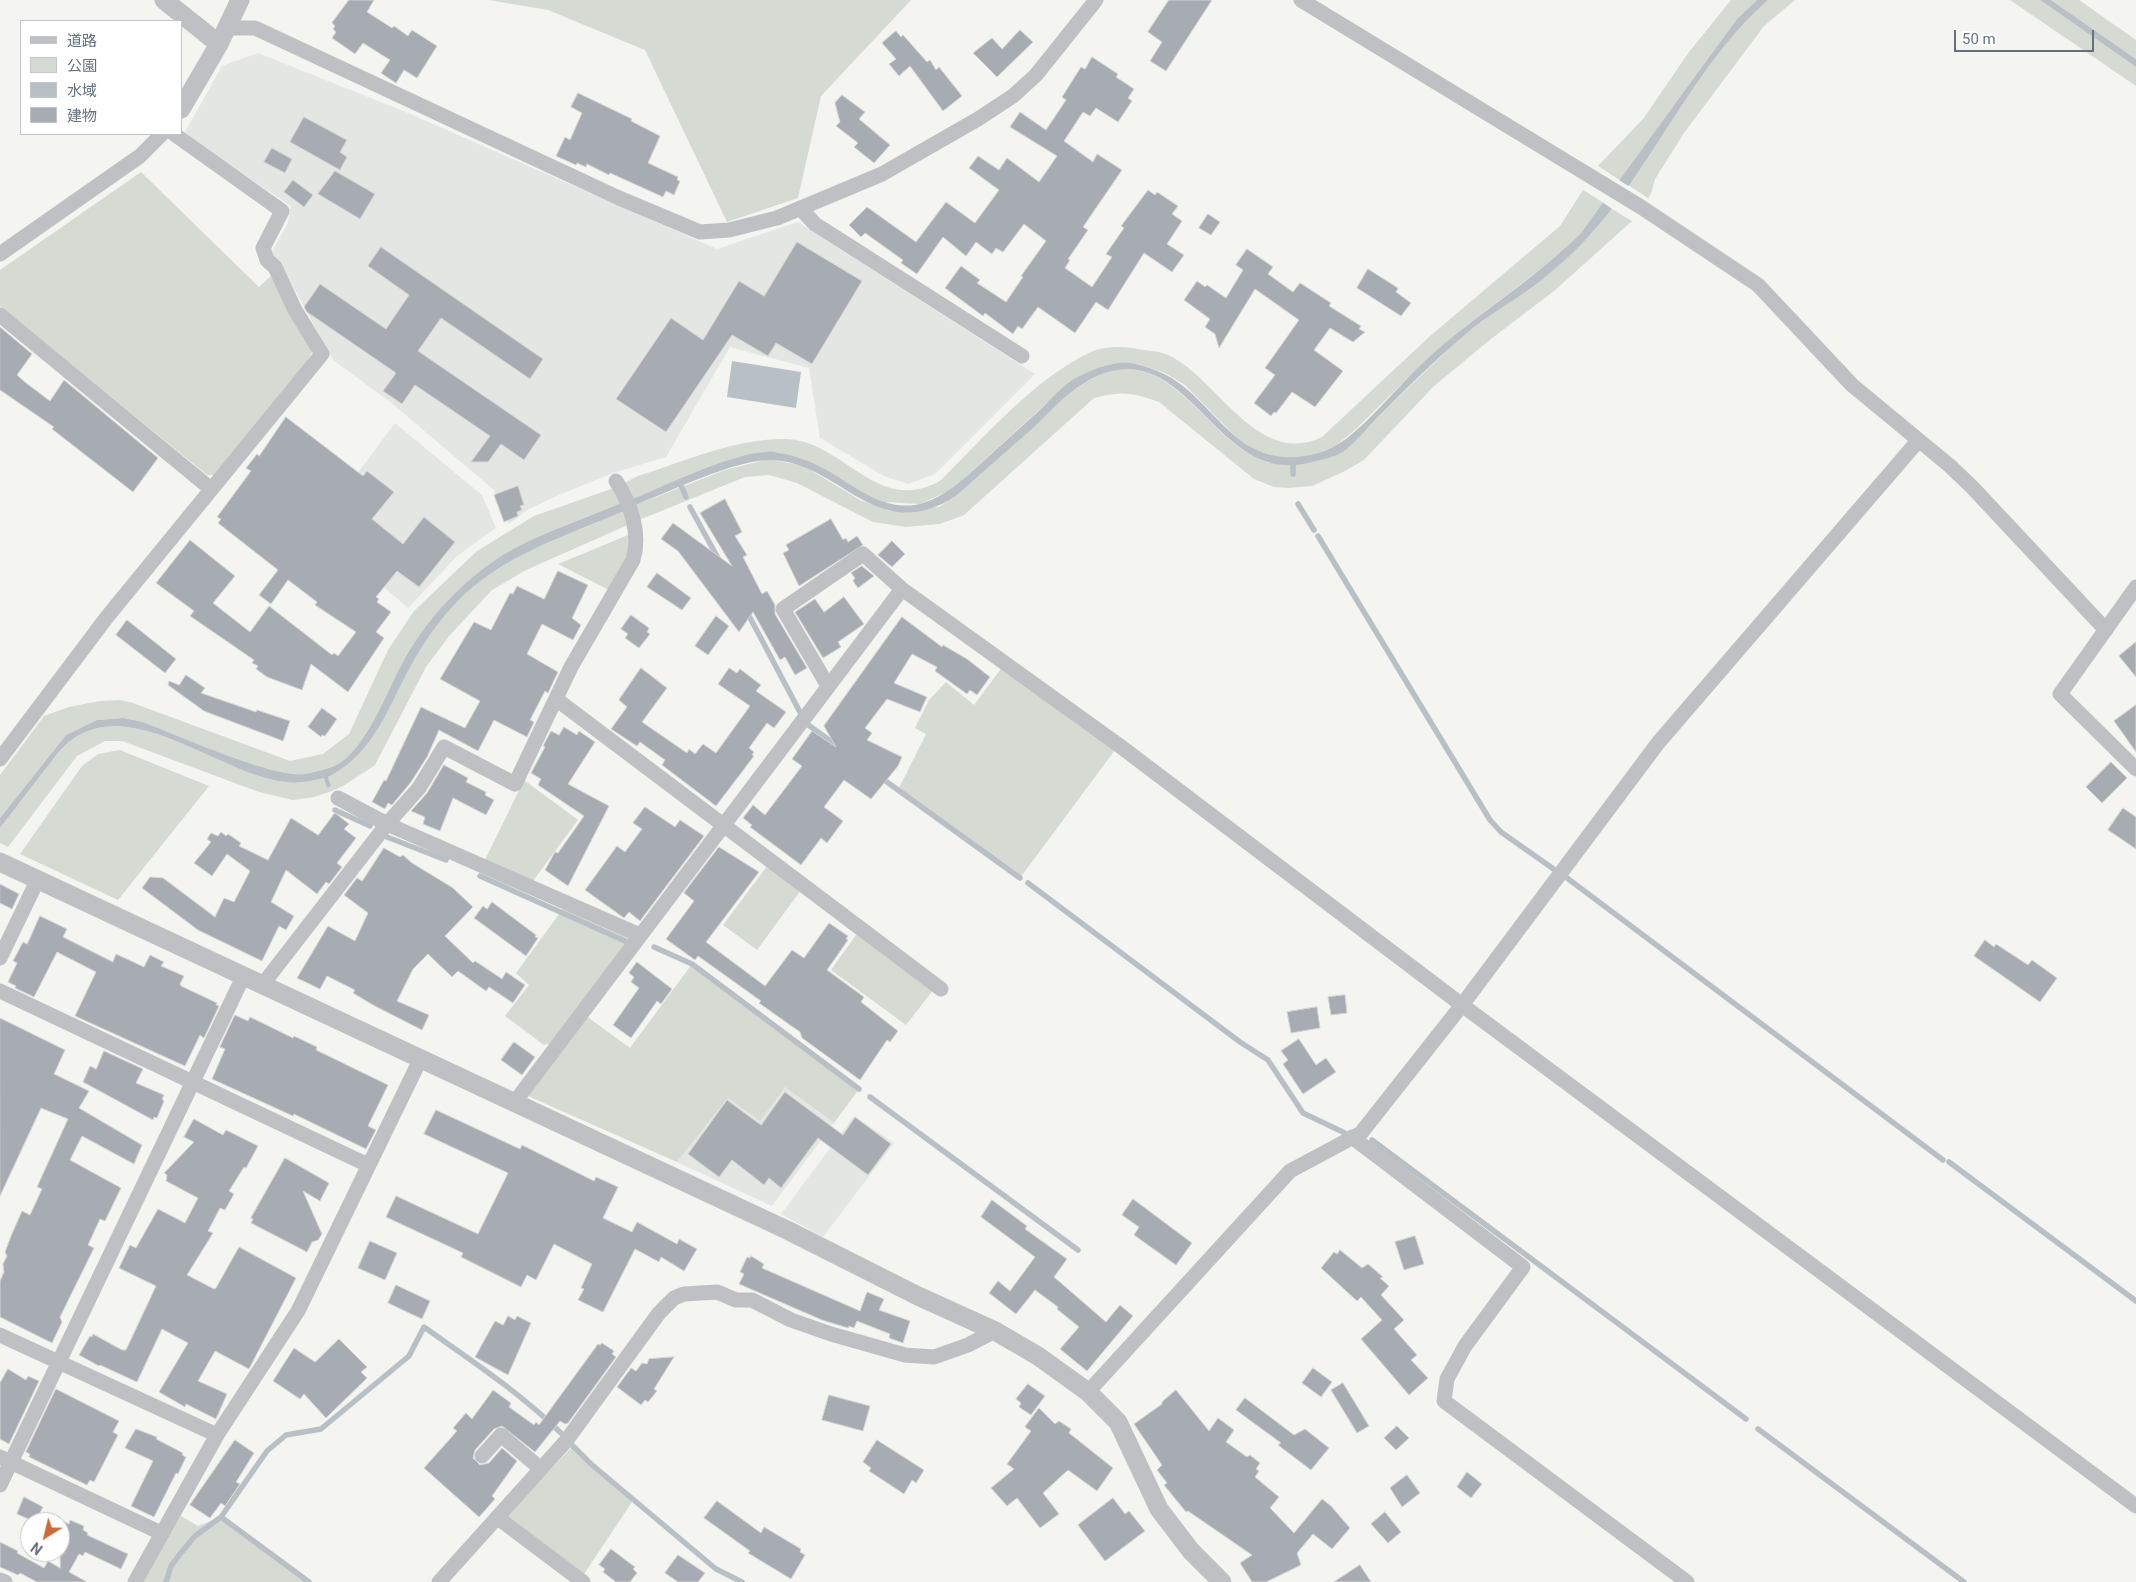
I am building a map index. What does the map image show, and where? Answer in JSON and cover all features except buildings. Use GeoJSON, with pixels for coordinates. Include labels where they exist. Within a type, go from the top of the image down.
{"type":"FeatureCollection","features":[{"type":"Feature","properties":{"kind":"street"},"geometry":{"type":"LineString","coordinates":[[164,0],[223,36],[255,28],[619,198],[700,232],[729,230],[777,218],[882,174],[1013,96],[1036,75],[1096,0]]}},
{"type":"Feature","properties":{"kind":"street"},"geometry":{"type":"LineString","coordinates":[[182,107],[223,36],[240,0]]}},
{"type":"Feature","properties":{"kind":"street"},"geometry":{"type":"LineString","coordinates":[[1301,0],[1641,207],[1758,285],[1852,385],[1950,466],[1972,487],[2106,630]]}},
{"type":"Feature","properties":{"kind":"street"},"geometry":{"type":"LineString","coordinates":[[0,254],[140,156],[161,135]]}},
{"type":"Feature","properties":{"kind":"street"},"geometry":{"type":"LineString","coordinates":[[0,759],[107,618],[322,354],[295,310],[274,267],[267,260],[263,248],[282,211],[175,135]]}},
{"type":"Feature","properties":{"kind":"street"},"geometry":{"type":"LineString","coordinates":[[800,208],[815,224],[1022,356]]}},
{"type":"Feature","properties":{"kind":"street"},"geometry":{"type":"LineString","coordinates":[[0,314],[211,489]]}},
{"type":"Feature","properties":{"kind":"street"},"geometry":{"type":"LineString","coordinates":[[1088,1392],[1290,1171],[1361,1133],[1462,1004],[1658,743],[1918,441]]}},
{"type":"Feature","properties":{"kind":"street"},"geometry":{"type":"LineString","coordinates":[[263,984],[386,824],[419,788],[444,747],[515,784],[571,667],[633,560],[637,546],[635,522],[618,483]]}},
{"type":"Feature","properties":{"kind":"street"},"geometry":{"type":"LineString","coordinates":[[828,686],[783,609],[863,554],[902,589],[1120,746],[1462,1004],[2136,1506]]}},
{"type":"Feature","properties":{"kind":"street"},"geometry":{"type":"LineString","coordinates":[[2136,587],[2060,694],[2136,769]]}},
{"type":"Feature","properties":{"kind":"street"},"geometry":{"type":"LineString","coordinates":[[514,1103],[902,589]]}},
{"type":"Feature","properties":{"kind":"street"},"geometry":{"type":"LineString","coordinates":[[556,699],[941,989]]}},
{"type":"Feature","properties":{"kind":"street"},"geometry":{"type":"LineString","coordinates":[[338,798],[386,824],[640,935]]}},
{"type":"Feature","properties":{"kind":"street"},"geometry":{"type":"LineString","coordinates":[[2,863],[244,975],[420,1060],[788,1230],[918,1296],[995,1331],[1038,1356],[1088,1392],[1118,1422],[1140,1465],[1147,1489],[1158,1509],[1191,1550],[1222,1582]]}},
{"type":"Feature","properties":{"kind":"street"},"geometry":{"type":"LineString","coordinates":[[0,958],[38,879]]}},
{"type":"Feature","properties":{"kind":"street"},"geometry":{"type":"LineString","coordinates":[[0,1485],[5,1460],[59,1362],[244,975]]}},
{"type":"Feature","properties":{"kind":"street"},"geometry":{"type":"LineString","coordinates":[[0,991],[368,1165]]}},
{"type":"Feature","properties":{"kind":"street"},"geometry":{"type":"LineString","coordinates":[[135,1582],[217,1435],[298,1311],[347,1216],[368,1165],[420,1060]]}},
{"type":"Feature","properties":{"kind":"street"},"geometry":{"type":"LineString","coordinates":[[1352,1137],[1523,1267],[1465,1346],[1447,1379],[1444,1401],[1687,1582]]}},
{"type":"Feature","properties":{"kind":"street"},"geometry":{"type":"LineString","coordinates":[[439,1582],[566,1441],[659,1313],[674,1298],[684,1294],[717,1292],[736,1300],[752,1300],[791,1320],[832,1334],[912,1356],[934,1356],[968,1345],[995,1331]]}},
{"type":"Feature","properties":{"kind":"street"},"geometry":{"type":"LineString","coordinates":[[0,1335],[217,1435]]}},
{"type":"Feature","properties":{"kind":"street"},"geometry":{"type":"LineString","coordinates":[[482,1456],[501,1435],[541,1469]]}},
{"type":"Feature","properties":{"kind":"street"},"geometry":{"type":"LineString","coordinates":[[5,1460],[161,1533]]}},
{"type":"Feature","properties":{"kind":"street"},"geometry":{"type":"LineString","coordinates":[[498,1518],[583,1582]]}},
{"type":"Feature","properties":{"kind":"street"},"geometry":{"type":"LineString","coordinates":[[0,1580],[5,1582]]}},
{"type":"Feature","properties":{"kind":"shaded area"},"geometry":{"type":"Polygon","coordinates":[[[258,53],[408,113],[717,249],[798,222],[1035,374],[935,474],[908,484],[884,476],[820,438],[809,368],[730,347],[666,457],[613,473],[559,495],[529,509],[509,524],[494,490],[389,401],[333,360],[282,266],[271,253],[287,225],[291,206],[194,141],[185,132],[222,66],[258,53]]]}},
{"type":"Feature","properties":{"kind":"shaded area"},"geometry":{"type":"Polygon","coordinates":[[[395,423],[482,495],[496,528],[457,556],[408,608],[316,529],[395,423]]]}},
{"type":"Feature","properties":{"kind":"shaded area"},"geometry":{"type":"Polygon","coordinates":[[[785,1087],[834,1123],[772,1206],[677,1162],[728,1098],[785,1087]]]}},
{"type":"Feature","properties":{"kind":"shaded area"},"geometry":{"type":"Polygon","coordinates":[[[854,1116],[894,1143],[823,1237],[781,1214],[854,1116]]]}},
{"type":"Feature","properties":{"kind":"green space"},"geometry":{"type":"Polygon","coordinates":[[[489,0],[911,0],[821,96],[798,198],[727,222],[645,50],[548,10],[489,0]]]}},
{"type":"Feature","properties":{"kind":"green space"},"geometry":{"type":"Polygon","coordinates":[[[1731,0],[1757,0],[1737,19],[1621,181],[1598,166],[1643,119],[1689,52],[1731,0]]]}},
{"type":"Feature","properties":{"kind":"green space"},"geometry":{"type":"Polygon","coordinates":[[[1768,0],[1795,0],[1764,26],[1684,133],[1655,179],[1648,198],[1628,185],[1710,64],[1747,20],[1768,0]]]}},
{"type":"Feature","properties":{"kind":"green space"},"geometry":{"type":"Polygon","coordinates":[[[2010,0],[2040,0],[2136,67],[2136,86],[2010,0]]]}},
{"type":"Feature","properties":{"kind":"green space"},"geometry":{"type":"Polygon","coordinates":[[[2051,0],[2079,0],[2136,40],[2136,59],[2051,0]]]}},
{"type":"Feature","properties":{"kind":"green space"},"geometry":{"type":"Polygon","coordinates":[[[141,172],[259,287],[271,276],[313,350],[306,364],[216,475],[207,475],[0,306],[0,270],[141,172]]]}},
{"type":"Feature","properties":{"kind":"green space"},"geometry":{"type":"Polygon","coordinates":[[[1583,190],[1604,203],[1581,233],[1560,254],[1471,322],[1427,359],[1355,430],[1335,446],[1316,454],[1295,459],[1276,457],[1255,450],[1237,438],[1185,385],[1165,373],[1138,364],[1071,381],[951,490],[920,504],[884,502],[866,496],[817,465],[778,452],[767,452],[735,458],[630,500],[623,484],[638,476],[730,446],[749,442],[786,439],[807,443],[826,451],[879,484],[897,489],[917,489],[940,481],[1012,409],[1051,376],[1071,362],[1093,351],[1110,347],[1133,348],[1168,355],[1186,366],[1239,416],[1258,431],[1278,440],[1299,443],[1322,437],[1429,337],[1560,226],[1583,190]]]}},
{"type":"Feature","properties":{"kind":"green space"},"geometry":{"type":"Polygon","coordinates":[[[1612,209],[1632,221],[1554,291],[1434,386],[1364,460],[1312,486],[1274,487],[1254,479],[1159,402],[1134,394],[1112,394],[1094,398],[964,515],[940,524],[906,527],[873,522],[797,483],[769,475],[745,477],[639,520],[633,506],[725,470],[769,459],[804,466],[860,500],[889,511],[939,507],[956,496],[1072,392],[1095,377],[1120,370],[1143,371],[1163,380],[1182,394],[1235,444],[1267,462],[1298,462],[1334,455],[1342,452],[1463,335],[1550,273],[1592,233],[1612,209]]]}},
{"type":"Feature","properties":{"kind":"green space"},"geometry":{"type":"Polygon","coordinates":[[[614,488],[621,503],[517,547],[484,568],[453,595],[415,642],[369,729],[350,754],[340,763],[327,769],[304,774],[289,773],[248,763],[143,722],[122,718],[97,720],[66,735],[0,818],[0,775],[44,716],[69,707],[100,701],[120,700],[133,703],[290,761],[323,754],[349,734],[388,650],[414,611],[477,551],[534,516],[614,488]]]}},
{"type":"Feature","properties":{"kind":"green space"},"geometry":{"type":"Polygon","coordinates":[[[624,511],[630,524],[526,570],[492,590],[449,636],[426,667],[375,765],[343,786],[314,797],[293,800],[259,792],[122,741],[105,741],[77,756],[8,847],[0,843],[0,828],[62,748],[93,729],[120,726],[147,731],[176,741],[261,777],[296,783],[324,778],[330,787],[328,777],[357,756],[369,742],[427,640],[456,603],[473,587],[513,560],[624,511]]]}},
{"type":"Feature","properties":{"kind":"green space"},"geometry":{"type":"Polygon","coordinates":[[[633,533],[630,554],[609,590],[558,564],[633,533]]]}},
{"type":"Feature","properties":{"kind":"green space"},"geometry":{"type":"Polygon","coordinates":[[[1003,666],[1115,750],[1020,878],[898,790],[926,734],[915,728],[929,700],[946,682],[974,705],[1003,666]]]}},
{"type":"Feature","properties":{"kind":"green space"},"geometry":{"type":"Polygon","coordinates":[[[120,750],[209,786],[118,900],[20,854],[82,766],[98,754],[120,750]]]}},
{"type":"Feature","properties":{"kind":"green space"},"geometry":{"type":"Polygon","coordinates":[[[524,780],[578,820],[533,881],[485,860],[524,780]]]}},
{"type":"Feature","properties":{"kind":"green space"},"geometry":{"type":"Polygon","coordinates":[[[768,865],[801,890],[757,950],[723,925],[768,865]]]}},
{"type":"Feature","properties":{"kind":"green space"},"geometry":{"type":"Polygon","coordinates":[[[565,906],[633,938],[552,1043],[544,1045],[505,1016],[529,985],[516,973],[565,906]]]}},
{"type":"Feature","properties":{"kind":"green space"},"geometry":{"type":"Polygon","coordinates":[[[858,932],[934,989],[906,1025],[831,970],[858,932]]]}},
{"type":"Feature","properties":{"kind":"green space"},"geometry":{"type":"Polygon","coordinates":[[[692,964],[859,1089],[834,1123],[785,1087],[760,1121],[728,1098],[677,1162],[528,1096],[586,1016],[630,1048],[692,964]]]}},
{"type":"Feature","properties":{"kind":"green space"},"geometry":{"type":"Polygon","coordinates":[[[573,1446],[591,1464],[634,1499],[584,1574],[506,1516],[573,1446]]]}},
{"type":"Feature","properties":{"kind":"green space"},"geometry":{"type":"Polygon","coordinates":[[[181,1516],[198,1526],[221,1517],[309,1582],[143,1582],[157,1550],[181,1516]]]}},
{"type":"Feature","properties":{"kind":"water"},"geometry":{"type":"Polygon","coordinates":[[[1757,0],[1768,0],[1744,23],[1703,74],[1630,184],[1590,235],[1539,282],[1482,321],[1461,338],[1408,387],[1352,444],[1339,454],[1312,462],[1280,465],[1253,456],[1229,439],[1185,397],[1163,380],[1137,370],[1108,372],[1087,381],[1059,403],[956,496],[928,509],[903,512],[880,508],[859,498],[818,473],[795,464],[770,460],[756,461],[721,471],[633,506],[630,500],[723,462],[760,452],[775,452],[803,459],[814,464],[881,501],[894,505],[908,506],[923,503],[946,492],[959,482],[1071,381],[1094,369],[1119,363],[1132,363],[1144,366],[1178,382],[1199,400],[1229,431],[1251,447],[1262,452],[1284,457],[1296,457],[1319,453],[1331,448],[1355,432],[1427,359],[1465,327],[1525,282],[1581,233],[1737,19],[1757,0]]]}},
{"type":"Feature","properties":{"kind":"water"},"geometry":{"type":"Polygon","coordinates":[[[2040,0],[2051,0],[2136,59],[2136,67],[2040,0]]]}},
{"type":"Feature","properties":{"kind":"water"},"geometry":{"type":"Polygon","coordinates":[[[732,361],[801,372],[796,408],[727,397],[732,361]]]}},
{"type":"Feature","properties":{"kind":"water"},"geometry":{"type":"Polygon","coordinates":[[[621,503],[624,511],[513,560],[473,587],[456,603],[438,624],[422,648],[403,680],[379,728],[369,742],[358,756],[328,777],[331,786],[327,788],[324,778],[296,783],[261,777],[176,741],[147,731],[120,726],[93,729],[69,742],[62,749],[0,828],[0,818],[66,735],[97,720],[123,718],[143,722],[248,763],[289,773],[304,774],[340,763],[350,754],[369,729],[415,642],[439,610],[468,581],[484,568],[517,547],[621,503]]]}},
{"type":"Feature","properties":{"kind":"pier"},"geometry":{"type":"Polygon","coordinates":[[[1619,180],[1630,187],[1614,210],[1602,202],[1619,180]]]}},
{"type":"Feature","properties":{"kind":"waterway"},"geometry":{"type":"LineString","coordinates":[[1293,462],[1293,474]]}},
{"type":"Feature","properties":{"kind":"waterway"},"geometry":{"type":"LineString","coordinates":[[680,483],[686,497]]}},
{"type":"Feature","properties":{"kind":"waterway"},"geometry":{"type":"LineString","coordinates":[[1298,504],[1314,530]]}},
{"type":"Feature","properties":{"kind":"waterway"},"geometry":{"type":"LineString","coordinates":[[690,507],[719,560]]}},
{"type":"Feature","properties":{"kind":"waterway"},"geometry":{"type":"LineString","coordinates":[[1318,536],[1490,820],[1501,832],[1555,870]]}},
{"type":"Feature","properties":{"kind":"waterway"},"geometry":{"type":"LineString","coordinates":[[746,610],[801,714]]}},
{"type":"Feature","properties":{"kind":"waterway"},"geometry":{"type":"LineString","coordinates":[[807,724],[840,748]]}},
{"type":"Feature","properties":{"kind":"waterway"},"geometry":{"type":"LineString","coordinates":[[880,777],[1020,878]]}},
{"type":"Feature","properties":{"kind":"waterway"},"geometry":{"type":"LineString","coordinates":[[335,810],[370,826]]}},
{"type":"Feature","properties":{"kind":"waterway"},"geometry":{"type":"LineString","coordinates":[[387,837],[446,860]]}},
{"type":"Feature","properties":{"kind":"waterway"},"geometry":{"type":"LineString","coordinates":[[480,876],[625,941]]}},
{"type":"Feature","properties":{"kind":"waterway"},"geometry":{"type":"LineString","coordinates":[[1567,878],[1943,1160]]}},
{"type":"Feature","properties":{"kind":"waterway"},"geometry":{"type":"LineString","coordinates":[[1028,883],[1240,1042],[1268,1060],[1303,1113],[1347,1134]]}},
{"type":"Feature","properties":{"kind":"waterway"},"geometry":{"type":"LineString","coordinates":[[654,947],[692,964],[859,1089]]}},
{"type":"Feature","properties":{"kind":"waterway"},"geometry":{"type":"LineString","coordinates":[[870,1097],[1078,1250]]}},
{"type":"Feature","properties":{"kind":"waterway"},"geometry":{"type":"LineString","coordinates":[[1372,1140],[1746,1419]]}},
{"type":"Feature","properties":{"kind":"waterway"},"geometry":{"type":"LineString","coordinates":[[1949,1162],[2136,1301]]}},
{"type":"Feature","properties":{"kind":"waterway"},"geometry":{"type":"LineString","coordinates":[[166,1582],[171,1566],[180,1554],[195,1536],[221,1517],[267,1451],[286,1435],[321,1429],[409,1356],[424,1327],[512,1390],[561,1433]]}},
{"type":"Feature","properties":{"kind":"waterway"},"geometry":{"type":"LineString","coordinates":[[1758,1429],[1964,1582]]}},
{"type":"Feature","properties":{"kind":"waterway"},"geometry":{"type":"LineString","coordinates":[[573,1446],[591,1464],[716,1569],[742,1582]]}},
{"type":"Feature","properties":{"kind":"waterway"},"geometry":{"type":"LineString","coordinates":[[221,1517],[309,1582]]}}]}
